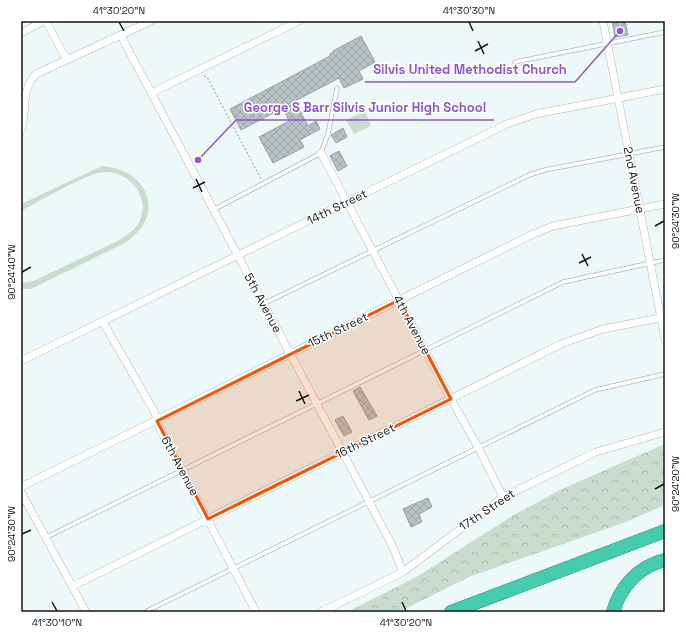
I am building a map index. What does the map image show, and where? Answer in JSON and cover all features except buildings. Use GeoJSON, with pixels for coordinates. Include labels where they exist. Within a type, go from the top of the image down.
{"type":"FeatureCollection","features":[{"type":"Feature","properties":{"kind":"highway"},"geometry":{"type":"LineString","coordinates":[[451,612],[665,531]]}},
{"type":"Feature","properties":{"kind":"highway"},"geometry":{"type":"LineString","coordinates":[[613,612],[622,592],[633,578],[650,565],[665,560]]}},
{"type":"Feature","properties":{"kind":"street"},"geometry":{"type":"LineString","coordinates":[[21,33],[45,21],[66,60]]}},
{"type":"Feature","properties":{"kind":"street"},"geometry":{"type":"LineString","coordinates":[[21,130],[25,118],[26,90],[31,79],[41,70],[121,36],[150,21]]}},
{"type":"Feature","properties":{"kind":"street"},"geometry":{"type":"LineString","coordinates":[[151,93],[285,24],[299,21]]}},
{"type":"Feature","properties":{"kind":"street","name":"2nd Avenue"},"geometry":{"type":"LineString","coordinates":[[603,21],[628,154],[663,318],[665,339]]}},
{"type":"Feature","properties":{"kind":"street","name":"5th Avenue"},"geometry":{"type":"LineString","coordinates":[[121,36],[392,545],[402,572]]}},
{"type":"Feature","properties":{"kind":"street","name":"14th Street"},"geometry":{"type":"LineString","coordinates":[[21,361],[507,124],[536,114],[665,89]]}},
{"type":"Feature","properties":{"kind":"street","name":"4th Avenue"},"geometry":{"type":"LineString","coordinates":[[321,153],[398,300],[478,447],[503,497]]}},
{"type":"Feature","properties":{"kind":"street","name":"15th Street"},"geometry":{"type":"LineString","coordinates":[[21,487],[157,421],[398,300],[553,226],[665,204]]}},
{"type":"Feature","properties":{"kind":"street","name":"16th Street"},"geometry":{"type":"LineString","coordinates":[[73,586],[561,344],[603,329],[663,318]]}},
{"type":"Feature","properties":{"kind":"street","name":"6th Avenue"},"geometry":{"type":"LineString","coordinates":[[103,322],[154,411],[157,421],[256,612]]}},
{"type":"Feature","properties":{"kind":"street","name":"17th Street"},"geometry":{"type":"LineString","coordinates":[[321,612],[402,572],[503,497],[596,452],[665,432]]}},
{"type":"Feature","properties":{"kind":"street"},"geometry":{"type":"LineString","coordinates":[[21,492],[47,537],[86,612]]}},
{"type":"Feature","properties":{"kind":"lane"},"geometry":{"type":"LineString","coordinates":[[515,62],[665,32]]}},
{"type":"Feature","properties":{"kind":"lane"},"geometry":{"type":"LineString","coordinates":[[213,210],[321,153],[328,134],[337,88]]}},
{"type":"Feature","properties":{"kind":"lane"},"geometry":{"type":"LineString","coordinates":[[263,304],[512,182],[537,172],[665,147]]}},
{"type":"Feature","properties":{"kind":"lane"},"geometry":{"type":"LineString","coordinates":[[47,537],[316,402],[563,282],[665,260]]}},
{"type":"Feature","properties":{"kind":"lane"},"geometry":{"type":"LineString","coordinates":[[145,612],[594,390],[665,374]]}},
{"type":"Feature","properties":{"kind":"path"},"geometry":{"type":"LineString","coordinates":[[201,76],[207,77],[264,183]]}},
{"type":"Feature","properties":{"kind":"highlighted area"},"geometry":{"type":"Polygon","coordinates":[[[399,300],[451,399],[208,519],[157,421],[399,300]]]}},
{"type":"Feature","properties":{"kind":"green space"},"geometry":{"type":"Polygon","coordinates":[[[365,111],[371,126],[354,134],[346,120],[365,111]]]}},
{"type":"Feature","properties":{"kind":"green space"},"geometry":{"type":"Polygon","coordinates":[[[102,166],[119,169],[132,176],[142,186],[147,197],[148,209],[145,222],[136,234],[123,244],[31,289],[21,289],[21,283],[34,281],[119,240],[130,232],[139,222],[143,204],[136,187],[122,176],[104,172],[86,177],[62,188],[21,211],[21,204],[102,166]]]}},
{"type":"Feature","properties":{"kind":"green space"},"geometry":{"type":"Polygon","coordinates":[[[665,444],[665,505],[623,523],[469,577],[399,612],[347,612],[418,576],[512,516],[564,488],[665,444]]]}},
{"type":"Feature","properties":{"kind":"place","name":"Silvis United Methodist Church"},"geometry":{"type":"Point","coordinates":[620,31]}},
{"type":"Feature","properties":{"kind":"place","name":"George S Barr Silvis Junior High School"},"geometry":{"type":"Point","coordinates":[198,160]}}]}
